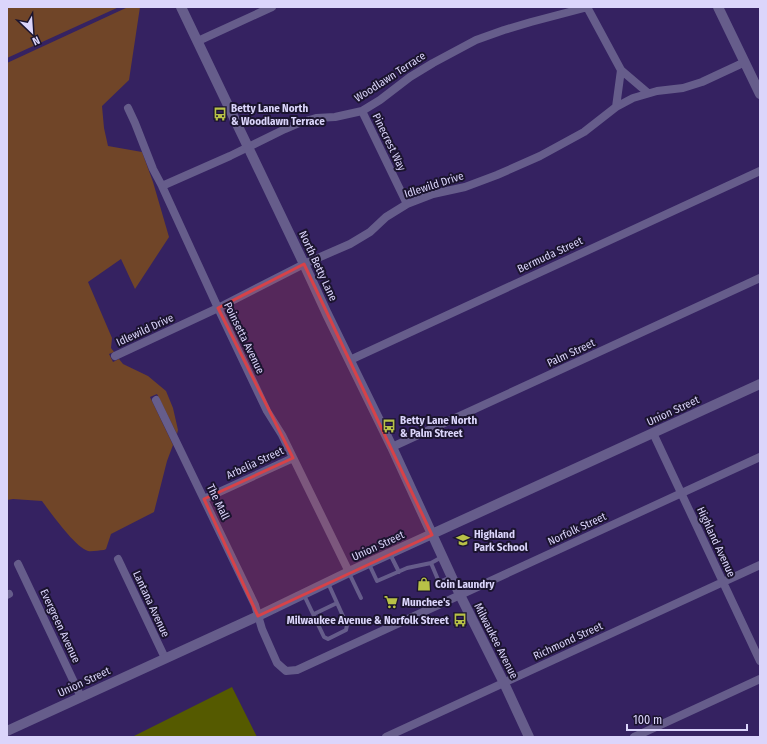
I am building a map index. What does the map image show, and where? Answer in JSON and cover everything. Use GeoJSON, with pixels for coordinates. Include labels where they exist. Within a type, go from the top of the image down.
{"type":"FeatureCollection","features":[{"type":"Feature","properties":{"kind":"street","name":"North Betty Lane"},"geometry":{"type":"LineString","coordinates":[[181,7],[392,447],[432,534]]}},
{"type":"Feature","properties":{"kind":"street"},"geometry":{"type":"LineString","coordinates":[[198,42],[272,7]]}},
{"type":"Feature","properties":{"kind":"street"},"geometry":{"type":"LineString","coordinates":[[588,7],[621,70],[648,93]]}},
{"type":"Feature","properties":{"kind":"street","name":"Woodlawn Terrace"},"geometry":{"type":"LineString","coordinates":[[162,186],[299,123],[316,118],[334,117],[362,111],[380,100],[410,77],[476,40],[531,22],[588,7]]}},
{"type":"Feature","properties":{"kind":"street"},"geometry":{"type":"LineString","coordinates":[[718,7],[760,94]]}},
{"type":"Feature","properties":{"kind":"street","name":"Idlewild Drive"},"geometry":{"type":"LineString","coordinates":[[115,356],[218,308],[304,264],[350,244],[370,232],[386,217],[407,204],[433,194],[465,186],[497,175],[540,156],[584,132],[616,107],[633,98],[657,91],[683,88],[702,82],[745,62]]}},
{"type":"Feature","properties":{"kind":"street"},"geometry":{"type":"LineString","coordinates":[[616,107],[621,70]]}},
{"type":"Feature","properties":{"kind":"street","name":"Poinsetta Avenue"},"geometry":{"type":"LineString","coordinates":[[128,108],[153,169],[267,411],[282,435],[349,572]]}},
{"type":"Feature","properties":{"kind":"street","name":"Pinecrest Way"},"geometry":{"type":"LineString","coordinates":[[362,111],[407,204]]}},
{"type":"Feature","properties":{"kind":"street","name":"Bermuda Street"},"geometry":{"type":"LineString","coordinates":[[350,360],[760,171]]}},
{"type":"Feature","properties":{"kind":"street","name":"Palm Street"},"geometry":{"type":"LineString","coordinates":[[392,447],[760,278]]}},
{"type":"Feature","properties":{"kind":"street","name":"Union Street"},"geometry":{"type":"LineString","coordinates":[[7,731],[258,616],[349,572],[760,384]]}},
{"type":"Feature","properties":{"kind":"street","name":"The Mall"},"geometry":{"type":"LineString","coordinates":[[156,400],[255,605],[258,616]]}},
{"type":"Feature","properties":{"kind":"street","name":"Highland Avenue"},"geometry":{"type":"LineString","coordinates":[[653,434],[760,661]]}},
{"type":"Feature","properties":{"kind":"street","name":"Norfolk Street"},"geometry":{"type":"LineString","coordinates":[[258,616],[277,663],[286,671],[297,670],[760,457]]}},
{"type":"Feature","properties":{"kind":"street","name":"Arbelia Street"},"geometry":{"type":"LineString","coordinates":[[204,499],[293,458]]}},
{"type":"Feature","properties":{"kind":"street","name":"Milwaukee Avenue"},"geometry":{"type":"LineString","coordinates":[[432,534],[442,558],[529,737]]}},
{"type":"Feature","properties":{"kind":"street","name":"Lantana Avenue"},"geometry":{"type":"LineString","coordinates":[[118,559],[165,658]]}},
{"type":"Feature","properties":{"kind":"street","name":"Evergreen Avenue"},"geometry":{"type":"LineString","coordinates":[[18,564],[81,697]]}},
{"type":"Feature","properties":{"kind":"street","name":"Richmond Street"},"geometry":{"type":"LineString","coordinates":[[386,737],[760,565]]}},
{"type":"Feature","properties":{"kind":"street"},"geometry":{"type":"LineString","coordinates":[[634,737],[760,679]]}},
{"type":"Feature","properties":{"kind":"lane"},"geometry":{"type":"LineString","coordinates":[[390,554],[399,572]]}},
{"type":"Feature","properties":{"kind":"lane"},"geometry":{"type":"LineString","coordinates":[[369,563],[377,581],[407,568],[430,563],[442,558]]}},
{"type":"Feature","properties":{"kind":"lane"},"geometry":{"type":"LineString","coordinates":[[430,563],[439,582],[451,576]]}},
{"type":"Feature","properties":{"kind":"lane"},"geometry":{"type":"LineString","coordinates":[[349,572],[361,598]]}},
{"type":"Feature","properties":{"kind":"lane"},"geometry":{"type":"LineString","coordinates":[[304,594],[324,637],[328,639],[346,630],[348,628],[328,582]]}},
{"type":"Feature","properties":{"kind":"lane"},"geometry":{"type":"LineString","coordinates":[[314,614],[337,603]]}},
{"type":"Feature","properties":{"kind":"highlighted area"},"geometry":{"type":"Polygon","coordinates":[[[304,264],[432,535],[258,616],[204,499],[293,458],[218,308],[304,264]]]}},
{"type":"Feature","properties":{"kind":"shaded area"},"geometry":{"type":"Polygon","coordinates":[[[7,7],[119,7],[7,58],[7,7]]]}},
{"type":"Feature","properties":{"kind":"shaded area"},"geometry":{"type":"Polygon","coordinates":[[[128,7],[140,7],[129,80],[102,106],[104,128],[108,146],[142,152],[153,182],[169,237],[135,289],[121,259],[88,282],[112,338],[111,348],[114,352],[109,354],[113,362],[119,359],[123,364],[148,376],[166,391],[173,408],[178,430],[177,434],[157,394],[150,397],[173,445],[167,461],[154,512],[111,534],[106,549],[88,551],[70,537],[42,501],[7,500],[7,63],[128,7]]]}},
{"type":"Feature","properties":{"kind":"shaded area"},"geometry":{"type":"Polygon","coordinates":[[[232,687],[257,737],[132,737],[232,687]]]}},
{"type":"Feature","properties":{"kind":"place","name":"Betty Lane North & Woodlawn Terrace"},"geometry":{"type":"Point","coordinates":[220,114]}},
{"type":"Feature","properties":{"kind":"place","name":"Betty Lane North & Palm Street"},"geometry":{"type":"Point","coordinates":[389,426]}},
{"type":"Feature","properties":{"kind":"place","name":"Highland Park School"},"geometry":{"type":"Point","coordinates":[463,540]}},
{"type":"Feature","properties":{"kind":"place","name":"Coin Laundry"},"geometry":{"type":"Point","coordinates":[424,584]}},
{"type":"Feature","properties":{"kind":"place","name":"Munchee's"},"geometry":{"type":"Point","coordinates":[391,602]}},
{"type":"Feature","properties":{"kind":"place","name":"Milwaukee Avenue & Norfolk Street"},"geometry":{"type":"Point","coordinates":[460,620]}}]}
